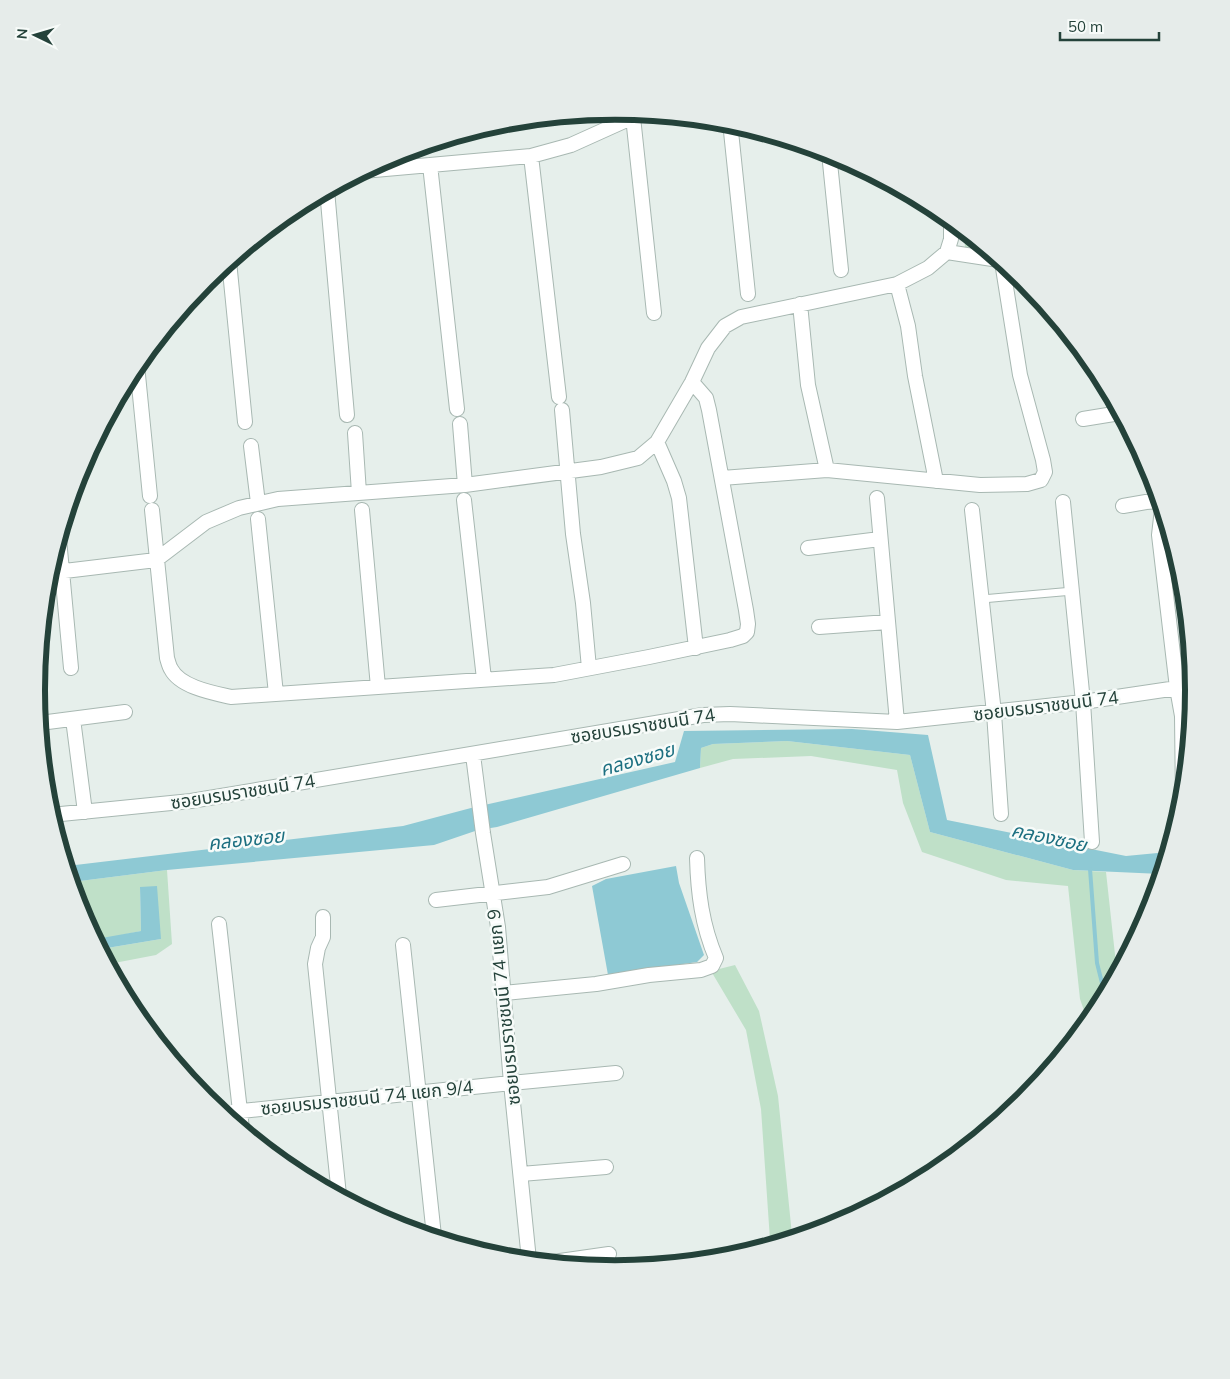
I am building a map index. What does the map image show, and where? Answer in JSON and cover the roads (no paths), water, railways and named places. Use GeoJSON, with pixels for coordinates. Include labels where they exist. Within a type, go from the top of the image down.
{"type":"FeatureCollection","features":[{"type":"Feature","properties":{"kind":"street"},"geometry":{"type":"LineString","coordinates":[[382,170],[531,156],[571,145],[627,120]]}},
{"type":"Feature","properties":{"kind":"street"},"geometry":{"type":"LineString","coordinates":[[638,121],[654,313]]}},
{"type":"Feature","properties":{"kind":"street"},"geometry":{"type":"LineString","coordinates":[[731,131],[748,294]]}},
{"type":"Feature","properties":{"kind":"street"},"geometry":{"type":"LineString","coordinates":[[531,156],[589,668]]}},
{"type":"Feature","properties":{"kind":"street"},"geometry":{"type":"LineString","coordinates":[[830,162],[841,270]]}},
{"type":"Feature","properties":{"kind":"street"},"geometry":{"type":"LineString","coordinates":[[430,166],[457,409]]}},
{"type":"Feature","properties":{"kind":"street"},"geometry":{"type":"LineString","coordinates":[[328,197],[347,415]]}},
{"type":"Feature","properties":{"kind":"street"},"geometry":{"type":"LineString","coordinates":[[57,572],[156,560],[206,522],[223,514],[258,503],[464,485],[601,467],[638,458],[657,442],[692,382],[708,348],[725,326],[741,317],[897,284],[928,268],[948,252],[951,229]]}},
{"type":"Feature","properties":{"kind":"street"},"geometry":{"type":"LineString","coordinates":[[948,252],[988,259]]}},
{"type":"Feature","properties":{"kind":"street"},"geometry":{"type":"LineString","coordinates":[[230,269],[245,422]]}},
{"type":"Feature","properties":{"kind":"street"},"geometry":{"type":"LineString","coordinates":[[722,478],[827,470],[980,484],[1027,484],[1041,480],[1045,472],[1020,375],[1003,272]]}},
{"type":"Feature","properties":{"kind":"street"},"geometry":{"type":"LineString","coordinates":[[897,284],[908,326],[915,376],[936,481]]}},
{"type":"Feature","properties":{"kind":"street"},"geometry":{"type":"LineString","coordinates":[[800,304],[808,385],[827,470]]}},
{"type":"Feature","properties":{"kind":"street"},"geometry":{"type":"LineString","coordinates":[[137,379],[150,496]]}},
{"type":"Feature","properties":{"kind":"street"},"geometry":{"type":"LineString","coordinates":[[152,510],[167,658],[170,669],[177,678],[196,688],[231,697],[554,674],[696,648],[743,636],[748,624],[706,398],[692,382]]}},
{"type":"Feature","properties":{"kind":"street"},"geometry":{"type":"LineString","coordinates":[[1083,419],[1114,414]]}},
{"type":"Feature","properties":{"kind":"street"},"geometry":{"type":"LineString","coordinates":[[460,424],[464,485]]}},
{"type":"Feature","properties":{"kind":"street"},"geometry":{"type":"LineString","coordinates":[[355,433],[359,493]]}},
{"type":"Feature","properties":{"kind":"street"},"geometry":{"type":"LineString","coordinates":[[657,442],[674,481],[679,498],[696,648]]}},
{"type":"Feature","properties":{"kind":"street"},"geometry":{"type":"LineString","coordinates":[[251,446],[258,503]]}},
{"type":"Feature","properties":{"kind":"street"},"geometry":{"type":"LineString","coordinates":[[877,498],[897,722]]}},
{"type":"Feature","properties":{"kind":"street"},"geometry":{"type":"LineString","coordinates":[[464,500],[484,679]]}},
{"type":"Feature","properties":{"kind":"street"},"geometry":{"type":"LineString","coordinates":[[1062,502],[1084,702],[1092,842]]}},
{"type":"Feature","properties":{"kind":"street"},"geometry":{"type":"LineString","coordinates":[[1123,506],[1154,502]]}},
{"type":"Feature","properties":{"kind":"street"},"geometry":{"type":"LineString","coordinates":[[362,510],[378,687]]}},
{"type":"Feature","properties":{"kind":"street"},"geometry":{"type":"LineString","coordinates":[[972,510],[994,713],[1001,814]]}},
{"type":"Feature","properties":{"kind":"street"},"geometry":{"type":"LineString","coordinates":[[258,519],[276,694]]}},
{"type":"Feature","properties":{"kind":"street"},"geometry":{"type":"LineString","coordinates":[[1160,522],[1177,688],[1182,716],[1182,743]]}},
{"type":"Feature","properties":{"kind":"street"},"geometry":{"type":"LineString","coordinates":[[808,548],[880,539]]}},
{"type":"Feature","properties":{"kind":"street"},"geometry":{"type":"LineString","coordinates":[[61,555],[71,668]]}},
{"type":"Feature","properties":{"kind":"street"},"geometry":{"type":"LineString","coordinates":[[820,627],[888,622]]}},
{"type":"Feature","properties":{"kind":"street","name":"ซอยบรมราชชนนี 74"},"geometry":{"type":"LineString","coordinates":[[59,814],[191,801],[703,715],[730,714],[897,722],[994,713],[1177,688]]}},
{"type":"Feature","properties":{"kind":"street"},"geometry":{"type":"LineString","coordinates":[[46,722],[125,712]]}},
{"type":"Feature","properties":{"kind":"street"},"geometry":{"type":"LineString","coordinates":[[73,718],[85,812]]}},
{"type":"Feature","properties":{"kind":"street","name":"ซอยบรมราชชนนี 74 แยก 9"},"geometry":{"type":"LineString","coordinates":[[473,754],[498,927],[528,1253]]}},
{"type":"Feature","properties":{"kind":"street"},"geometry":{"type":"LineString","coordinates":[[504,992],[596,984],[649,975],[701,970],[712,966],[716,958],[702,916],[698,888],[697,858]]}},
{"type":"Feature","properties":{"kind":"street"},"geometry":{"type":"LineString","coordinates":[[436,900],[548,887],[623,864]]}},
{"type":"Feature","properties":{"kind":"street"},"geometry":{"type":"LineString","coordinates":[[323,917],[323,936],[318,948],[315,964],[339,1188]]}},
{"type":"Feature","properties":{"kind":"street"},"geometry":{"type":"LineString","coordinates":[[219,924],[241,1120]]}},
{"type":"Feature","properties":{"kind":"street"},"geometry":{"type":"LineString","coordinates":[[403,945],[433,1229]]}},
{"type":"Feature","properties":{"kind":"street","name":"ซอยบรมราชชนนี 74 แยก 9/4"},"geometry":{"type":"LineString","coordinates":[[232,1112],[511,1082],[616,1073]]}},
{"type":"Feature","properties":{"kind":"street"},"geometry":{"type":"LineString","coordinates":[[521,1174],[606,1167]]}},
{"type":"Feature","properties":{"kind":"street"},"geometry":{"type":"LineString","coordinates":[[580,1258],[609,1254]]}},
{"type":"Feature","properties":{"kind":"lane"},"geometry":{"type":"LineString","coordinates":[[982,600],[1073,591]]}},
{"type":"Feature","properties":{"kind":"water"},"geometry":{"type":"Polygon","coordinates":[[[852,729],[928,735],[947,820],[1126,856],[1161,853],[1155,874],[1073,870],[930,832],[910,755],[787,741],[713,744],[701,748],[700,768],[497,827],[478,830],[434,845],[167,870],[78,881],[73,865],[403,826],[471,808],[675,762],[684,731],[852,729]]]}},
{"type":"Feature","properties":{"kind":"water"},"geometry":{"type":"Polygon","coordinates":[[[676,866],[679,883],[704,955],[697,962],[608,975],[592,886],[606,879],[676,866]]]}},
{"type":"Feature","properties":{"kind":"water"},"geometry":{"type":"Polygon","coordinates":[[[157,886],[161,939],[107,948],[102,938],[141,931],[140,887],[157,886]]]}},
{"type":"Feature","properties":{"kind":"waterway"},"geometry":{"type":"LineString","coordinates":[[1090,869],[1097,963],[1103,985]]}},
{"type":"Feature","properties":{"kind":"water label","name":"คลองซอย"},"geometry":{"type":"Point","coordinates":[637,759]}},
{"type":"Feature","properties":{"kind":"water label","name":"คลองซอย"},"geometry":{"type":"Point","coordinates":[1049,837]}},
{"type":"Feature","properties":{"kind":"water label","name":"คลองซอย"},"geometry":{"type":"Point","coordinates":[246,839]}}]}
